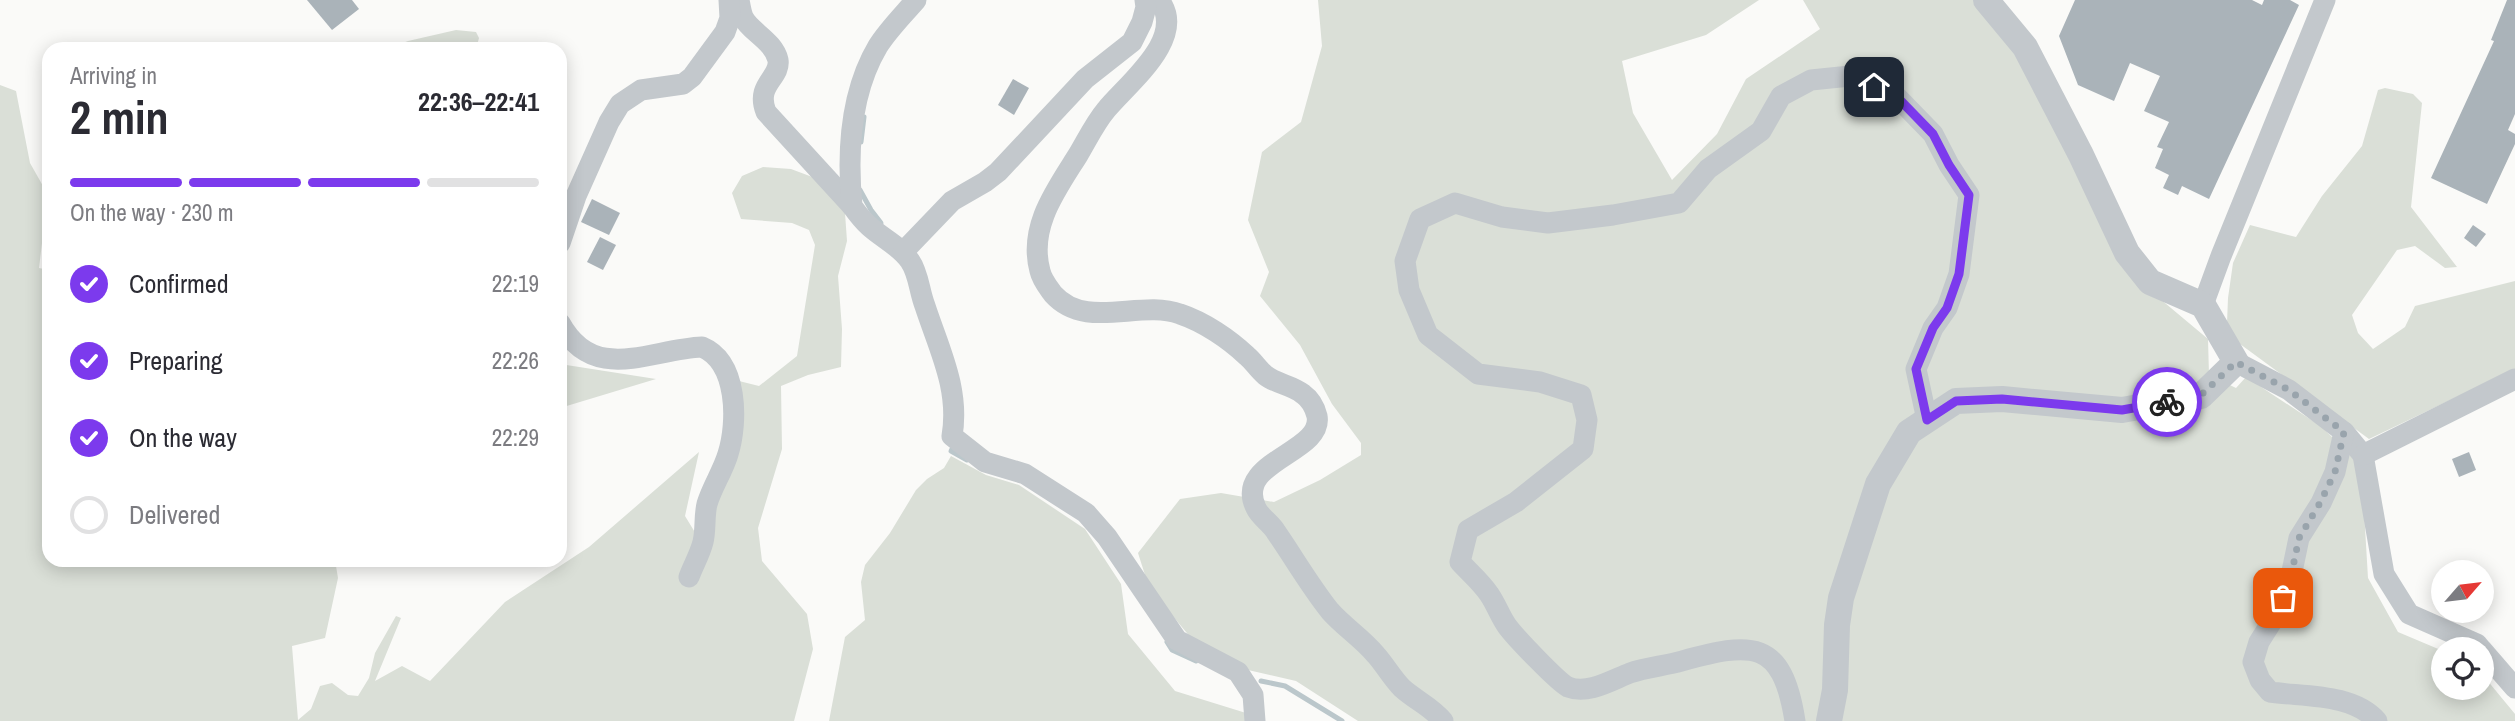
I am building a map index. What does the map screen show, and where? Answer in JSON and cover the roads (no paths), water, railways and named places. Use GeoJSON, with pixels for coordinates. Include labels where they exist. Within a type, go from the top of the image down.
{"type":"FeatureCollection","features":[{"type":"Feature","properties":{"kind":"street"},"geometry":{"type":"LineString","coordinates":[[567,223],[609,122],[620,104],[641,90],[683,84],[692,77],[725,32],[730,18],[729,0]]}},
{"type":"Feature","properties":{"kind":"street"},"geometry":{"type":"LineString","coordinates":[[739,0],[743,18],[771,47],[778,60],[762,100],[766,112],[867,225],[907,248],[920,283],[923,303],[946,360],[954,413],[951,436],[985,462],[1025,474],[1086,513],[1107,537],[1177,640],[1238,672],[1253,695],[1255,721]]}},
{"type":"Feature","properties":{"kind":"street"},"geometry":{"type":"LineString","coordinates":[[852,206],[852,130],[860,86],[878,47],[916,0]]}},
{"type":"Feature","properties":{"kind":"street"},"geometry":{"type":"LineString","coordinates":[[907,248],[952,201],[985,183],[998,172],[1085,79],[1132,42],[1142,22],[1146,7],[1144,0]]}},
{"type":"Feature","properties":{"kind":"street"},"geometry":{"type":"LineString","coordinates":[[1158,0],[1165,14],[1165,34],[1157,50],[1137,79],[1105,110],[1048,205],[1037,240],[1040,274],[1056,297],[1077,309],[1099,313],[1167,310],[1181,314],[1230,342],[1267,377],[1303,394],[1311,402],[1317,420],[1312,437],[1261,474],[1253,494],[1254,505],[1271,524],[1330,610],[1366,643],[1403,689],[1434,711],[1443,721]]}},
{"type":"Feature","properties":{"kind":"street"},"geometry":{"type":"LineString","coordinates":[[1986,0],[2025,47],[2081,155],[2127,253],[2150,282],[2203,305],[2236,362],[2289,390],[2344,432],[2363,455],[2384,574],[2409,614],[2461,637]]}},
{"type":"Feature","properties":{"kind":"street"},"geometry":{"type":"LineString","coordinates":[[2203,305],[2325,0]]}},
{"type":"Feature","properties":{"kind":"street"},"geometry":{"type":"LineString","coordinates":[[1795,721],[1781,672],[1763,653],[1740,649],[1719,650],[1633,672],[1584,689],[1567,687],[1507,626],[1488,592],[1460,562],[1468,530],[1516,502],[1583,449],[1587,420],[1581,395],[1540,382],[1478,374],[1428,335],[1409,290],[1405,261],[1420,219],[1455,202],[1502,217],[1548,223],[1679,203],[1708,169],[1761,131],[1781,96],[1811,80],[1850,76],[1898,98],[1933,134],[1969,195],[1959,274],[1947,308],[1933,328],[1916,369],[1927,420]]}},
{"type":"Feature","properties":{"kind":"street"},"geometry":{"type":"LineString","coordinates":[[567,335],[598,357],[615,361],[702,347],[712,351],[725,367],[732,385],[732,431],[728,454],[707,504],[703,542],[688,577]]}},
{"type":"Feature","properties":{"kind":"street"},"geometry":{"type":"LineString","coordinates":[[1829,721],[1835,690],[1837,625],[1841,598],[1878,484],[1909,432],[1956,401],[2002,399],[2122,410],[2200,396],[2236,362]]}},
{"type":"Feature","properties":{"kind":"street"},"geometry":{"type":"LineString","coordinates":[[2363,455],[2515,379]]}},
{"type":"Feature","properties":{"kind":"street"},"geometry":{"type":"LineString","coordinates":[[2344,432],[2335,472],[2299,538],[2290,581],[2276,614],[2259,642],[2253,662],[2260,680],[2270,692],[2335,699],[2360,707],[2377,721]]}},
{"type":"Feature","properties":{"kind":"street"},"geometry":{"type":"LineString","coordinates":[[2494,665],[2515,688]]}},
{"type":"Feature","properties":{"kind":"waterway"},"geometry":{"type":"LineString","coordinates":[[861,142],[864,117]]}},
{"type":"Feature","properties":{"kind":"waterway"},"geometry":{"type":"LineString","coordinates":[[860,190],[881,223]]}},
{"type":"Feature","properties":{"kind":"waterway"},"geometry":{"type":"LineString","coordinates":[[954,445],[951,451],[967,460]]}},
{"type":"Feature","properties":{"kind":"waterway"},"geometry":{"type":"LineString","coordinates":[[1167,642],[1172,650],[1196,661]]}},
{"type":"Feature","properties":{"kind":"waterway"},"geometry":{"type":"LineString","coordinates":[[1261,681],[1285,686],[1342,721]]}}]}
